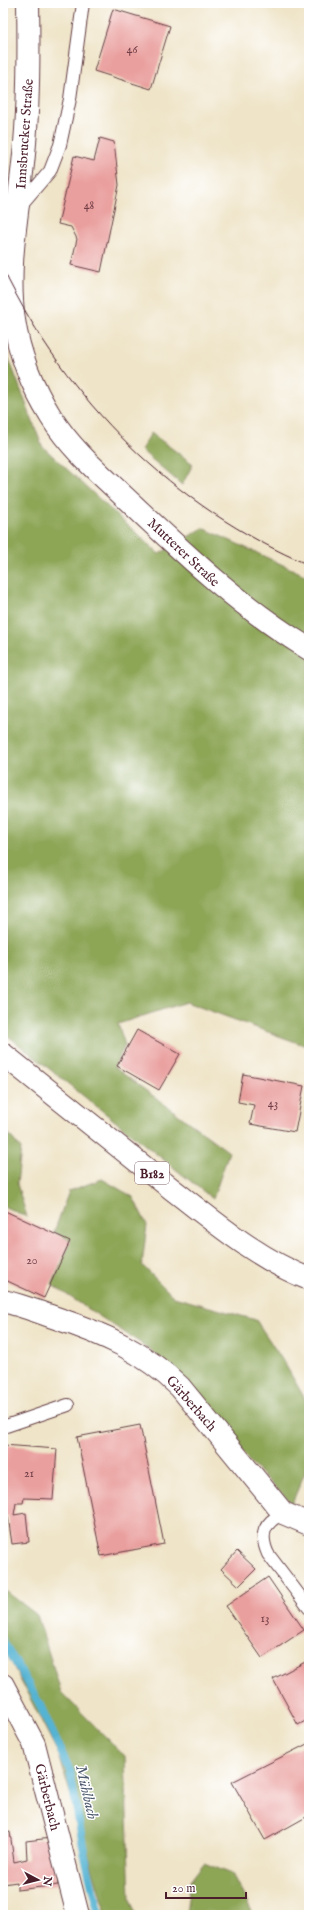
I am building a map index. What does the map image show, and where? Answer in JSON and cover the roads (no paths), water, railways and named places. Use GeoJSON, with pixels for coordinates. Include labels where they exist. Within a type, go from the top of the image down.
{"type":"FeatureCollection","features":[{"type":"Feature","properties":{"kind":"main road","name":"Innsbrucker Straße"},"geometry":{"type":"LineString","coordinates":[[28,3],[28,115],[13,257],[12,287],[8,311],[29,375],[52,418],[69,442]]}},
{"type":"Feature","properties":{"kind":"main road","name":"Mutterer Straße"},"geometry":{"type":"LineString","coordinates":[[69,442],[96,470],[204,572],[258,616],[309,649]]}},
{"type":"Feature","properties":{"kind":"main road","name":"B182"},"geometry":{"type":"LineString","coordinates":[[3,1054],[237,1239],[277,1264],[309,1279]]}},
{"type":"Feature","properties":{"kind":"main road","name":"Gärberbach"},"geometry":{"type":"LineString","coordinates":[[3,1302],[94,1331],[120,1343],[162,1369],[180,1387],[283,1513],[309,1524]]}},
{"type":"Feature","properties":{"kind":"main road","name":"Gärberbach"},"geometry":{"type":"LineString","coordinates":[[3,1685],[34,1744],[78,1915]]}},
{"type":"Feature","properties":{"kind":"lane"},"geometry":{"type":"LineString","coordinates":[[18,208],[50,171],[60,145],[70,99],[83,3]]}},
{"type":"Feature","properties":{"kind":"lane"},"geometry":{"type":"LineString","coordinates":[[3,1428],[68,1405]]}},
{"type":"Feature","properties":{"kind":"lane"},"geometry":{"type":"LineString","coordinates":[[283,1513],[269,1522],[262,1538],[268,1554],[309,1608]]}},
{"type":"Feature","properties":{"kind":"waterway","name":"Mühlbach"},"geometry":{"type":"LineString","coordinates":[[3,1641],[39,1703],[70,1771],[85,1857],[99,1915]]}},
{"type":"Feature","properties":{"kind":"tram line"},"geometry":{"type":"LineString","coordinates":[[3,269],[29,317],[58,362],[92,405],[129,445],[169,481],[213,513],[260,541],[309,565]]}}]}
